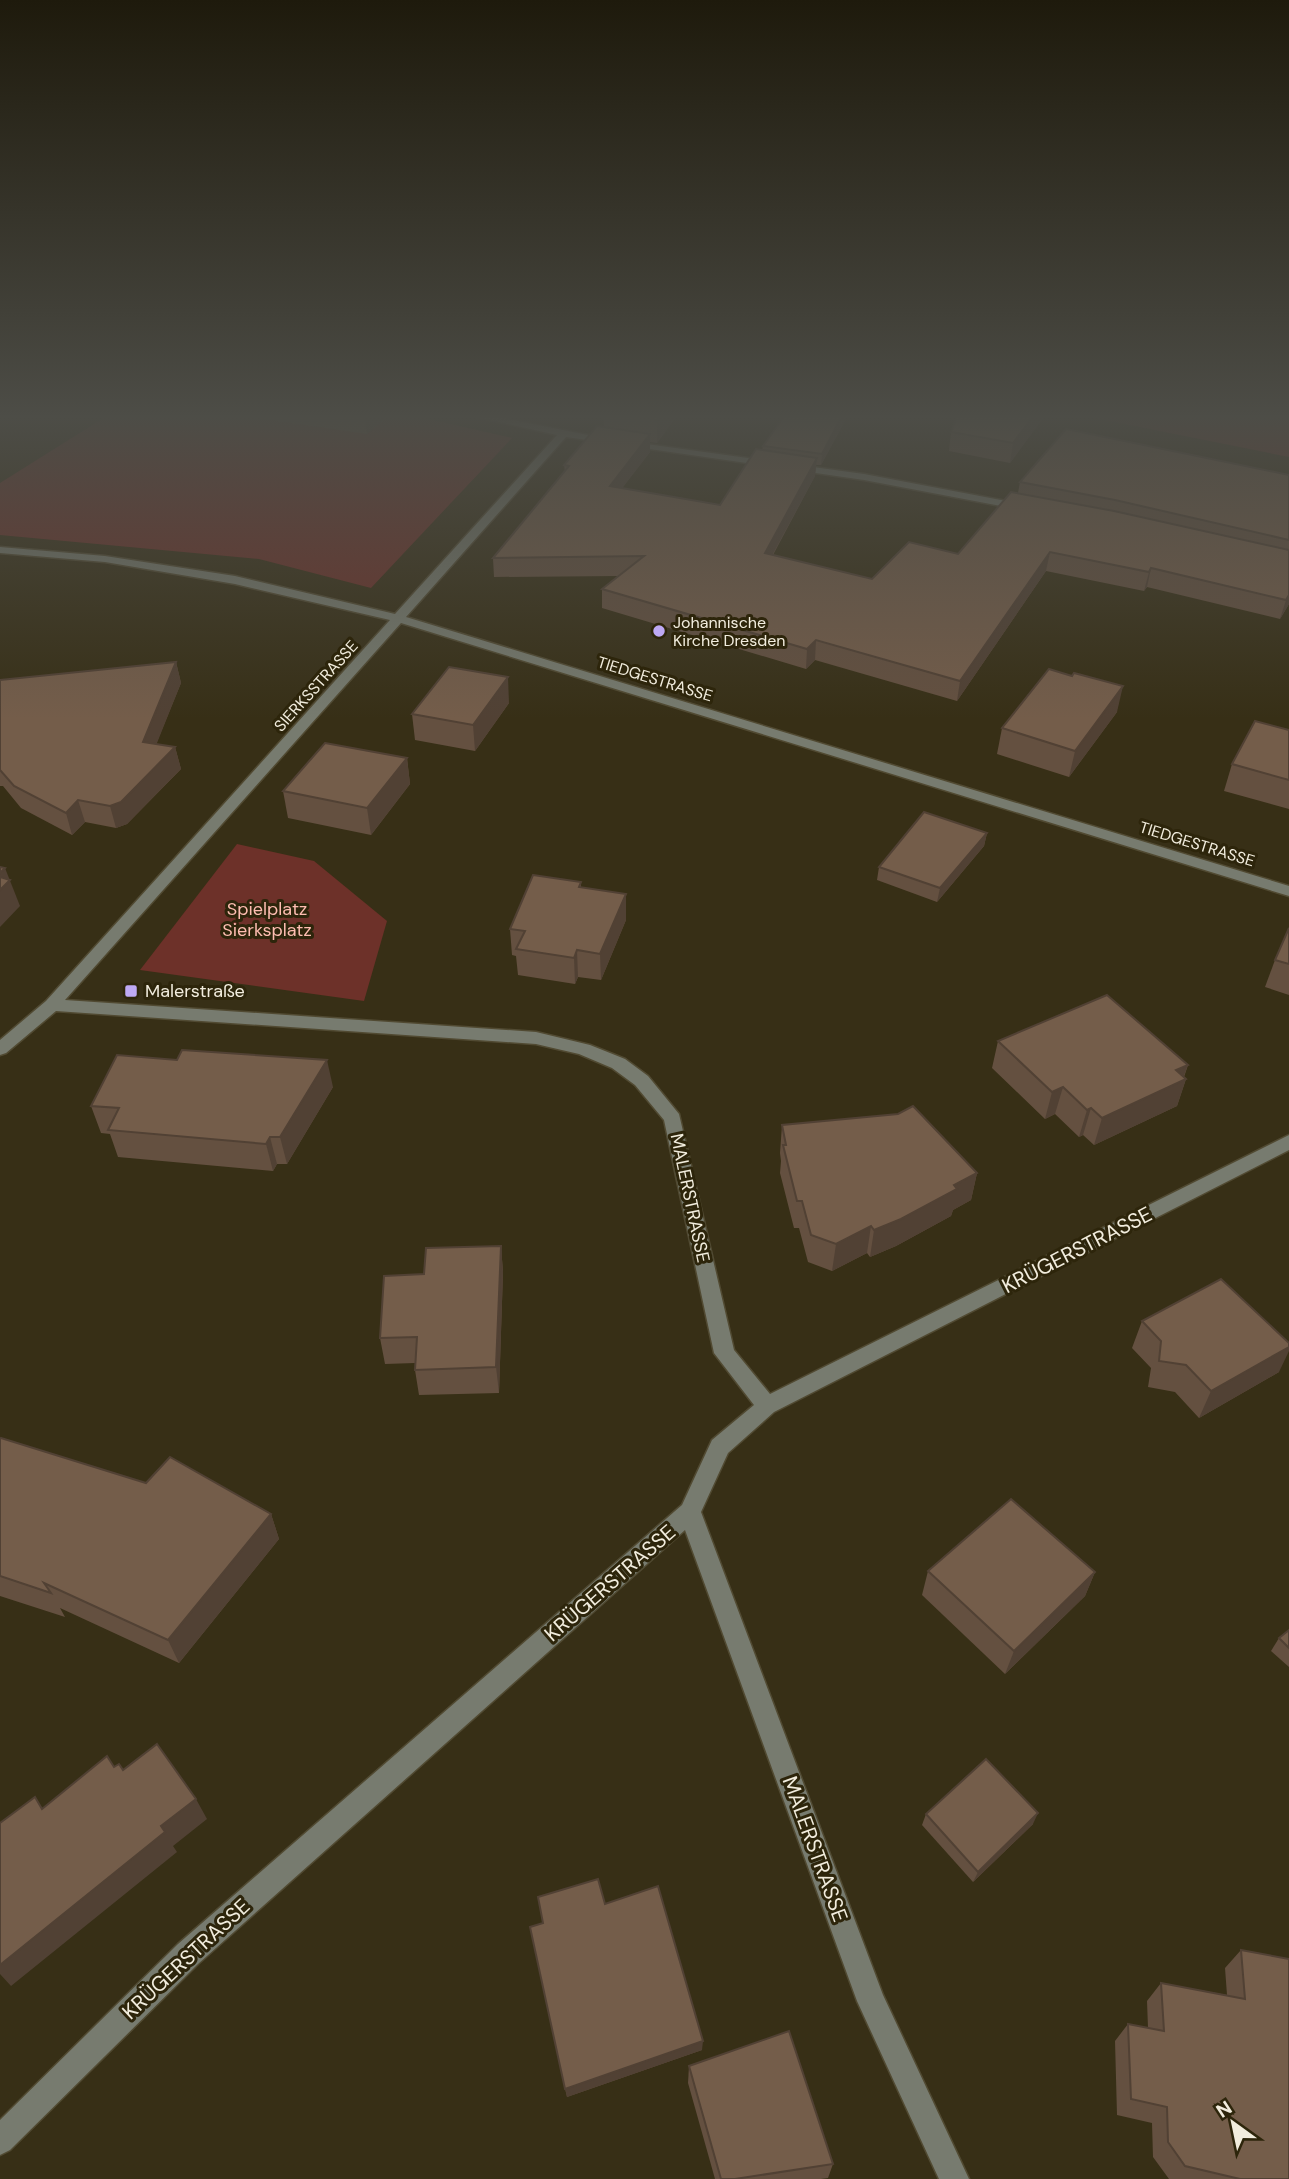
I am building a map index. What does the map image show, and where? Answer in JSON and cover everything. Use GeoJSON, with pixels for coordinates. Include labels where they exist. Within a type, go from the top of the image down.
{"type":"FeatureCollection","features":[{"type":"Feature","properties":{"kind":"street","name":"SIERKSSTRASSE"},"geometry":{"type":"LineString","coordinates":[[0,1049],[52,1005],[491,516]]}},
{"type":"Feature","properties":{"kind":"street","name":"TIEDGESTRASSE"},"geometry":{"type":"LineString","coordinates":[[0,550],[105,559],[235,580],[400,619],[1289,891]]}},
{"type":"Feature","properties":{"kind":"street","name":"MALERSTRASSE"},"geometry":{"type":"LineString","coordinates":[[52,1005],[536,1038],[585,1049],[629,1069],[673,1119],[724,1353],[767,1406]]}},
{"type":"Feature","properties":{"kind":"street","name":"KRÜGERSTRASSE"},"geometry":{"type":"LineString","coordinates":[[0,2140],[188,1954],[690,1512],[720,1447],[767,1406],[1289,1142]]}},
{"type":"Feature","properties":{"kind":"street","name":"MALERSTRASSE"},"geometry":{"type":"LineString","coordinates":[[690,1512],[871,2001],[954,2179]]}},
{"type":"Feature","properties":{"kind":"green space"},"geometry":{"type":"Polygon","coordinates":[[[0,516],[439,516],[371,588],[259,559],[0,535],[0,516]]]}},
{"type":"Feature","properties":{"kind":"green space","name":"Spielplatz Sierksplatz"},"geometry":{"type":"Polygon","coordinates":[[[237,844],[314,861],[387,921],[364,1001],[140,970],[237,844]]]}},
{"type":"Feature","properties":{"kind":"building"},"geometry":{"type":"Polygon","coordinates":[[[528,516],[785,516],[765,553],[872,579],[909,542],[958,554],[991,516],[1135,516],[1289,550],[1289,595],[1286,600],[1151,568],[1149,572],[1050,552],[960,681],[816,640],[807,649],[602,589],[644,556],[493,558],[528,516]]]}},
{"type":"Feature","properties":{"kind":"building"},"geometry":{"type":"Polygon","coordinates":[[[1183,516],[1289,516],[1289,540],[1183,516]]]}},
{"type":"Feature","properties":{"kind":"building"},"geometry":{"type":"Polygon","coordinates":[[[176,662],[143,742],[175,747],[121,802],[110,806],[78,800],[66,813],[14,786],[0,770],[0,680],[176,662]]]}},
{"type":"Feature","properties":{"kind":"building"},"geometry":{"type":"Polygon","coordinates":[[[449,667],[508,677],[473,725],[412,714],[449,667]]]}},
{"type":"Feature","properties":{"kind":"building"},"geometry":{"type":"Polygon","coordinates":[[[1049,669],[1123,686],[1075,751],[1002,728],[1049,669]]]}},
{"type":"Feature","properties":{"kind":"building"},"geometry":{"type":"Polygon","coordinates":[[[1255,721],[1289,730],[1289,780],[1232,764],[1255,721]]]}},
{"type":"Feature","properties":{"kind":"building"},"geometry":{"type":"Polygon","coordinates":[[[325,743],[407,758],[367,808],[283,791],[325,743]]]}},
{"type":"Feature","properties":{"kind":"building"},"geometry":{"type":"Polygon","coordinates":[[[924,812],[987,833],[940,888],[879,867],[924,812]]]}},
{"type":"Feature","properties":{"kind":"building"},"geometry":{"type":"Polygon","coordinates":[[[533,875],[581,882],[579,887],[626,894],[600,954],[577,950],[574,958],[516,949],[525,931],[510,929],[533,875]]]}},
{"type":"Feature","properties":{"kind":"building"},"geometry":{"type":"Polygon","coordinates":[[[0,877],[10,880],[0,890],[0,877]]]}},
{"type":"Feature","properties":{"kind":"building"},"geometry":{"type":"Polygon","coordinates":[[[1289,928],[1289,964],[1275,960],[1289,928]]]}},
{"type":"Feature","properties":{"kind":"building"},"geometry":{"type":"Polygon","coordinates":[[[1107,995],[1188,1065],[1176,1070],[1186,1079],[1102,1118],[1091,1108],[1087,1110],[1063,1087],[1052,1092],[998,1041],[1107,995]]]}},
{"type":"Feature","properties":{"kind":"building"},"geometry":{"type":"Polygon","coordinates":[[[182,1050],[327,1060],[280,1137],[270,1137],[266,1144],[108,1130],[119,1108],[91,1106],[117,1055],[177,1060],[182,1050]]]}},
{"type":"Feature","properties":{"kind":"building"},"geometry":{"type":"Polygon","coordinates":[[[913,1106],[977,1173],[954,1185],[957,1189],[874,1230],[871,1226],[836,1244],[811,1235],[802,1201],[797,1201],[783,1145],[786,1145],[782,1125],[898,1114],[913,1106]]]}},
{"type":"Feature","properties":{"kind":"building"},"geometry":{"type":"Polygon","coordinates":[[[501,1246],[496,1367],[415,1370],[417,1337],[380,1338],[384,1276],[424,1274],[426,1248],[501,1246]]]}},
{"type":"Feature","properties":{"kind":"building"},"geometry":{"type":"Polygon","coordinates":[[[1221,1279],[1289,1343],[1289,1347],[1211,1391],[1186,1365],[1159,1361],[1161,1341],[1142,1321],[1221,1279]]]}},
{"type":"Feature","properties":{"kind":"building"},"geometry":{"type":"Polygon","coordinates":[[[1,1438],[146,1483],[170,1457],[271,1514],[168,1640],[44,1583],[51,1593],[0,1576],[1,1438]]]}},
{"type":"Feature","properties":{"kind":"building"},"geometry":{"type":"Polygon","coordinates":[[[1011,1499],[1095,1572],[1014,1651],[928,1571],[1011,1499]]]}},
{"type":"Feature","properties":{"kind":"building"},"geometry":{"type":"Polygon","coordinates":[[[1289,1630],[1289,1648],[1279,1638],[1289,1630]]]}},
{"type":"Feature","properties":{"kind":"building"},"geometry":{"type":"Polygon","coordinates":[[[157,1744],[196,1799],[161,1826],[165,1832],[0,1965],[0,1823],[35,1797],[42,1809],[107,1756],[114,1767],[119,1764],[123,1770],[157,1744]]]}},
{"type":"Feature","properties":{"kind":"building"},"geometry":{"type":"Polygon","coordinates":[[[986,1759],[1038,1813],[978,1872],[926,1814],[986,1759]]]}},
{"type":"Feature","properties":{"kind":"building"},"geometry":{"type":"Polygon","coordinates":[[[598,1879],[605,1904],[658,1886],[703,2041],[565,2089],[530,1927],[543,1923],[538,1897],[598,1879]]]}},
{"type":"Feature","properties":{"kind":"building"},"geometry":{"type":"Polygon","coordinates":[[[1241,1950],[1289,1959],[1289,2179],[1240,2179],[1185,2166],[1168,2142],[1167,2107],[1131,2099],[1128,2024],[1164,2031],[1161,1983],[1245,1999],[1241,1950]]]}},
{"type":"Feature","properties":{"kind":"building"},"geometry":{"type":"Polygon","coordinates":[[[789,2031],[833,2164],[721,2179],[689,2066],[789,2031]]]}},
{"type":"Feature","properties":{"kind":"place","name":"Johannische Kirche Dresden"},"geometry":{"type":"Point","coordinates":[659,631]}},
{"type":"Feature","properties":{"kind":"place","name":"Malerstraße"},"geometry":{"type":"Point","coordinates":[131,991]}}]}
